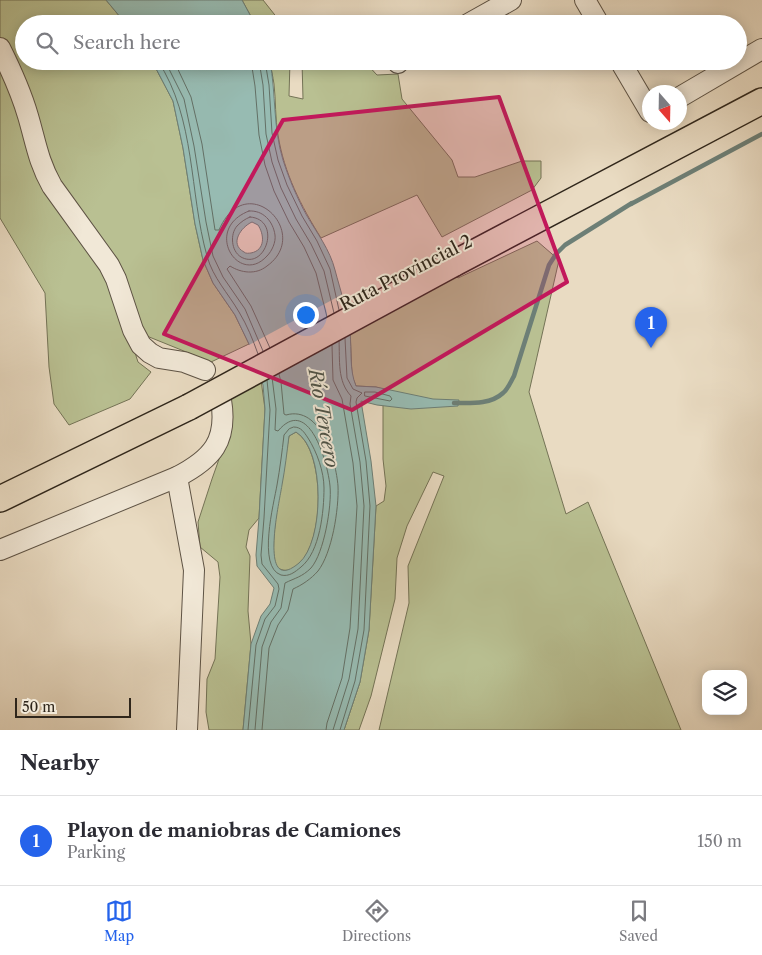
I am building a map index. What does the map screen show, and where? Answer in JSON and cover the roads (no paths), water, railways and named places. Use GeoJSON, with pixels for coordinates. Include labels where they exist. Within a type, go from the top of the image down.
{"type":"FeatureCollection","features":[{"type":"Feature","properties":{"kind":"main road","name":"Ruta Provincial 2"},"geometry":{"type":"LineString","coordinates":[[0,499],[76,462],[185,400],[448,257],[643,164],[762,101]]}},
{"type":"Feature","properties":{"kind":"street"},"geometry":{"type":"LineString","coordinates":[[484,15],[511,0]]}},
{"type":"Feature","properties":{"kind":"street"},"geometry":{"type":"LineString","coordinates":[[585,0],[594,15]]}},
{"type":"Feature","properties":{"kind":"street"},"geometry":{"type":"LineString","coordinates":[[0,48],[14,75],[28,115],[39,160],[44,172],[109,265],[116,279],[133,330],[141,345],[159,358],[184,362],[205,370]]}},
{"type":"Feature","properties":{"kind":"street"},"geometry":{"type":"LineString","coordinates":[[747,58],[762,49]]}},
{"type":"Feature","properties":{"kind":"street"},"geometry":{"type":"LineString","coordinates":[[625,70],[642,98]]}},
{"type":"Feature","properties":{"kind":"street"},"geometry":{"type":"LineString","coordinates":[[687,92],[725,70]]}},
{"type":"Feature","properties":{"kind":"street"},"geometry":{"type":"LineString","coordinates":[[0,550],[177,477],[196,467],[213,451],[220,437],[223,423],[221,400]]}},
{"type":"Feature","properties":{"kind":"street"},"geometry":{"type":"LineString","coordinates":[[177,477],[194,570],[187,730]]}},
{"type":"Feature","properties":{"kind":"water"},"geometry":{"type":"Polygon","coordinates":[[[106,0],[242,0],[250,15],[118,15],[106,0]]]}},
{"type":"Feature","properties":{"kind":"water","name":"Río Tercero"},"geometry":{"type":"Polygon","coordinates":[[[157,70],[271,70],[276,123],[283,160],[300,202],[333,263],[348,317],[352,367],[356,386],[376,387],[433,399],[459,400],[458,406],[411,409],[361,401],[376,506],[369,630],[360,682],[344,730],[243,730],[251,644],[261,616],[270,604],[274,588],[257,566],[256,555],[265,409],[263,385],[249,344],[235,315],[213,283],[203,260],[195,224],[183,148],[173,101],[157,70]],[[252,222],[248,224],[238,236],[237,245],[245,253],[256,251],[261,245],[262,237],[258,225],[252,222]],[[296,432],[289,436],[274,542],[278,568],[286,570],[299,563],[307,552],[317,517],[317,476],[313,457],[306,442],[296,432]]]}},
{"type":"Feature","properties":{"kind":"waterway"},"geometry":{"type":"LineString","coordinates":[[631,204],[762,134]]}},
{"type":"Feature","properties":{"kind":"waterway"},"geometry":{"type":"LineString","coordinates":[[454,403],[492,400],[505,391],[514,376],[549,265],[556,254],[565,245],[632,203]]}},
{"type":"Feature","properties":{"kind":"place","name":"Playon de maniobras de Camiones"},"geometry":{"type":"Point","coordinates":[651,348]}}]}
